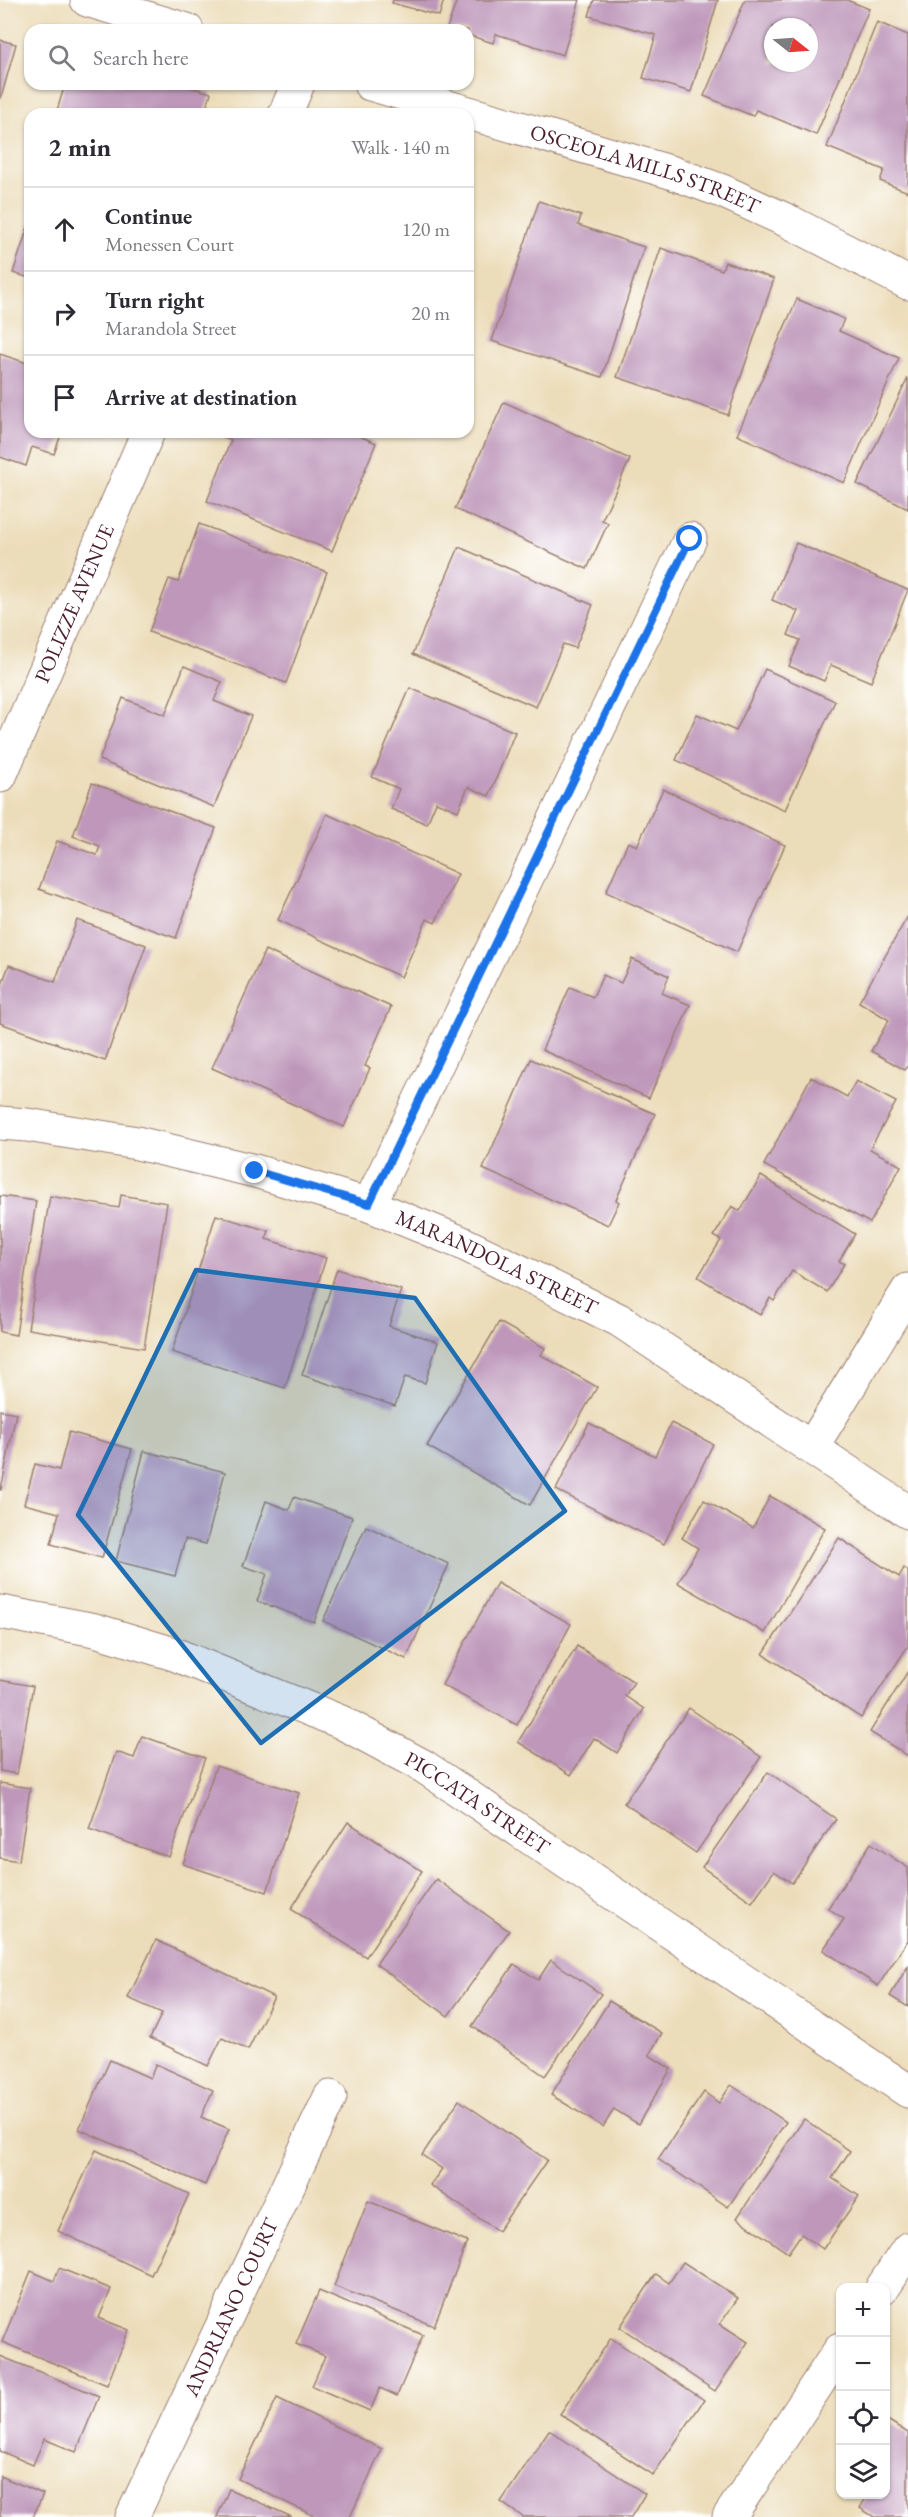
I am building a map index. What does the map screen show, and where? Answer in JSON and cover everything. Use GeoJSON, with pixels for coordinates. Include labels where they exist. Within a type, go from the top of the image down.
{"type":"FeatureCollection","features":[{"type":"Feature","properties":{"kind":"street"},"geometry":{"type":"LineString","coordinates":[[87,0],[167,24]]}},
{"type":"Feature","properties":{"kind":"street"},"geometry":{"type":"LineString","coordinates":[[288,108],[295,90]]}},
{"type":"Feature","properties":{"kind":"street","name":"OSCEOLA MILLS STREET"},"geometry":{"type":"LineString","coordinates":[[390,90],[450,108]]}},
{"type":"Feature","properties":{"kind":"street","name":"OSCEOLA MILLS STREET"},"geometry":{"type":"LineString","coordinates":[[474,115],[670,172],[722,191],[790,222],[908,283]]}},
{"type":"Feature","properties":{"kind":"street","name":"POLIZZE AVENUE"},"geometry":{"type":"LineString","coordinates":[[0,776],[145,438]]}},
{"type":"Feature","properties":{"kind":"street"},"geometry":{"type":"LineString","coordinates":[[369,1204],[690,539]]}},
{"type":"Feature","properties":{"kind":"street","name":"MARANDOLA STREET"},"geometry":{"type":"LineString","coordinates":[[0,1123],[27,1125],[137,1143],[255,1171],[369,1204],[460,1242],[619,1320],[908,1512]]}},
{"type":"Feature","properties":{"kind":"street"},"geometry":{"type":"LineString","coordinates":[[812,1447],[908,1290]]}},
{"type":"Feature","properties":{"kind":"street","name":"PICCATA STREET"},"geometry":{"type":"LineString","coordinates":[[0,1612],[95,1630],[174,1654],[341,1722],[423,1766],[908,2091]]}},
{"type":"Feature","properties":{"kind":"street","name":"ANDRIANO COURT"},"geometry":{"type":"LineString","coordinates":[[132,2517],[330,2097]]}},
{"type":"Feature","properties":{"kind":"street"},"geometry":{"type":"LineString","coordinates":[[885,2283],[908,2249]]}},
{"type":"Feature","properties":{"kind":"street"},"geometry":{"type":"LineString","coordinates":[[729,2517],[836,2356]]}},
{"type":"Feature","properties":{"kind":"highlighted area"},"geometry":{"type":"Polygon","coordinates":[[[196,1270],[415,1298],[565,1511],[261,1743],[78,1515],[196,1270]]]}},
{"type":"Feature","properties":{"kind":"building"},"geometry":{"type":"Polygon","coordinates":[[[393,0],[444,0],[439,16],[392,3],[393,0]]]}},
{"type":"Feature","properties":{"kind":"building"},"geometry":{"type":"Polygon","coordinates":[[[457,0],[580,0],[563,55],[496,34],[493,43],[474,37],[474,24],[448,24],[457,0]]]}},
{"type":"Feature","properties":{"kind":"building"},"geometry":{"type":"Polygon","coordinates":[[[594,0],[718,0],[691,92],[643,78],[656,35],[589,16],[594,0]]]}},
{"type":"Feature","properties":{"kind":"building"},"geometry":{"type":"Polygon","coordinates":[[[745,0],[847,0],[869,9],[816,135],[756,110],[753,116],[704,96],[745,0]]]}},
{"type":"Feature","properties":{"kind":"building"},"geometry":{"type":"Polygon","coordinates":[[[877,22],[908,35],[908,192],[880,181],[884,170],[827,147],[877,22]]]}},
{"type":"Feature","properties":{"kind":"building"},"geometry":{"type":"Polygon","coordinates":[[[0,40],[16,44],[1,98],[0,97],[0,40]]]}},
{"type":"Feature","properties":{"kind":"building"},"geometry":{"type":"Polygon","coordinates":[[[63,90],[200,90],[211,93],[206,108],[58,108],[63,90]]]}},
{"type":"Feature","properties":{"kind":"building"},"geometry":{"type":"Polygon","coordinates":[[[539,201],[581,216],[578,225],[644,247],[602,377],[492,341],[539,201]]]}},
{"type":"Feature","properties":{"kind":"building"},"geometry":{"type":"Polygon","coordinates":[[[24,239],[24,276],[13,273],[24,239]]]}},
{"type":"Feature","properties":{"kind":"building"},"geometry":{"type":"Polygon","coordinates":[[[661,248],[722,270],[725,262],[774,279],[728,415],[617,377],[661,248]]]}},
{"type":"Feature","properties":{"kind":"building"},"geometry":{"type":"Polygon","coordinates":[[[797,299],[844,319],[839,331],[899,358],[844,483],[737,435],[797,299]]]}},
{"type":"Feature","properties":{"kind":"building"},"geometry":{"type":"Polygon","coordinates":[[[0,354],[24,362],[24,438],[60,438],[54,454],[32,447],[26,466],[0,457],[0,354]]]}},
{"type":"Feature","properties":{"kind":"building"},"geometry":{"type":"Polygon","coordinates":[[[908,378],[908,509],[857,484],[908,378]]]}},
{"type":"Feature","properties":{"kind":"building"},"geometry":{"type":"Polygon","coordinates":[[[504,402],[630,459],[602,520],[608,523],[587,569],[455,509],[504,402]]]}},
{"type":"Feature","properties":{"kind":"building"},"geometry":{"type":"Polygon","coordinates":[[[227,438],[364,438],[376,443],[332,551],[207,501],[231,440],[227,438]]]}},
{"type":"Feature","properties":{"kind":"building"},"geometry":{"type":"Polygon","coordinates":[[[199,524],[327,572],[286,683],[149,632],[169,579],[178,582],[199,524]]]}},
{"type":"Feature","properties":{"kind":"building"},"geometry":{"type":"Polygon","coordinates":[[[796,543],[908,590],[871,682],[831,665],[824,681],[789,666],[800,640],[788,635],[798,611],[772,600],[796,543]]]}},
{"type":"Feature","properties":{"kind":"building"},"geometry":{"type":"Polygon","coordinates":[[[459,547],[593,605],[575,648],[563,644],[536,707],[413,654],[459,547]]]}},
{"type":"Feature","properties":{"kind":"building"},"geometry":{"type":"Polygon","coordinates":[[[184,666],[222,682],[214,701],[251,716],[214,807],[99,760],[123,698],[165,715],[184,666]]]}},
{"type":"Feature","properties":{"kind":"building"},"geometry":{"type":"Polygon","coordinates":[[[765,669],[835,701],[785,810],[676,760],[697,714],[736,731],[765,669]]]}},
{"type":"Feature","properties":{"kind":"building"},"geometry":{"type":"Polygon","coordinates":[[[410,688],[515,732],[489,796],[468,787],[458,811],[436,802],[427,824],[391,809],[399,789],[372,777],[410,688]]]}},
{"type":"Feature","properties":{"kind":"building"},"geometry":{"type":"Polygon","coordinates":[[[92,783],[216,828],[176,938],[39,889],[57,841],[97,855],[100,846],[73,836],[92,783]]]}},
{"type":"Feature","properties":{"kind":"building"},"geometry":{"type":"Polygon","coordinates":[[[663,789],[785,845],[737,952],[606,892],[628,842],[637,846],[663,789]]]}},
{"type":"Feature","properties":{"kind":"building"},"geometry":{"type":"Polygon","coordinates":[[[327,814],[458,874],[435,923],[427,919],[401,977],[278,920],[327,814]]]}},
{"type":"Feature","properties":{"kind":"building"},"geometry":{"type":"Polygon","coordinates":[[[908,916],[908,1066],[905,1070],[871,1051],[889,1020],[859,1002],[908,916]]]}},
{"type":"Feature","properties":{"kind":"building"},"geometry":{"type":"Polygon","coordinates":[[[77,920],[146,945],[105,1061],[0,1023],[0,990],[9,965],[55,982],[77,920]]]}},
{"type":"Feature","properties":{"kind":"building"},"geometry":{"type":"Polygon","coordinates":[[[265,950],[391,1007],[365,1066],[370,1068],[344,1127],[212,1068],[265,950]]]}},
{"type":"Feature","properties":{"kind":"building"},"geometry":{"type":"Polygon","coordinates":[[[632,959],[669,976],[662,993],[690,1005],[649,1098],[542,1050],[570,987],[593,997],[603,975],[621,983],[632,959]]]}},
{"type":"Feature","properties":{"kind":"building"},"geometry":{"type":"Polygon","coordinates":[[[531,1059],[655,1114],[616,1200],[619,1202],[608,1225],[483,1169],[531,1059]]]}},
{"type":"Feature","properties":{"kind":"building"},"geometry":{"type":"Polygon","coordinates":[[[811,1077],[847,1097],[856,1081],[896,1102],[870,1149],[901,1166],[870,1223],[764,1165],[811,1077]]]}},
{"type":"Feature","properties":{"kind":"building"},"geometry":{"type":"Polygon","coordinates":[[[761,1176],[855,1234],[839,1261],[844,1264],[827,1292],[792,1271],[774,1301],[770,1298],[760,1315],[698,1277],[721,1240],[714,1236],[732,1206],[740,1211],[761,1176]]]}},
{"type":"Feature","properties":{"kind":"building"},"geometry":{"type":"Polygon","coordinates":[[[121,1195],[167,1203],[144,1348],[28,1329],[50,1196],[119,1208],[121,1195]]]}},
{"type":"Feature","properties":{"kind":"building"},"geometry":{"type":"Polygon","coordinates":[[[0,1196],[36,1201],[16,1335],[0,1332],[0,1196]]]}},
{"type":"Feature","properties":{"kind":"building"},"geometry":{"type":"Polygon","coordinates":[[[216,1215],[269,1231],[266,1239],[326,1258],[285,1388],[172,1352],[216,1215]]]}},
{"type":"Feature","properties":{"kind":"building"},"geometry":{"type":"Polygon","coordinates":[[[337,1269],[401,1290],[389,1326],[438,1342],[425,1383],[405,1377],[395,1406],[302,1375],[337,1269]]]}},
{"type":"Feature","properties":{"kind":"building"},"geometry":{"type":"Polygon","coordinates":[[[499,1322],[545,1348],[541,1355],[597,1387],[530,1505],[427,1446],[499,1322]]]}},
{"type":"Feature","properties":{"kind":"building"},"geometry":{"type":"Polygon","coordinates":[[[0,1410],[16,1413],[1,1490],[0,1490],[0,1410]]]}},
{"type":"Feature","properties":{"kind":"building"},"geometry":{"type":"Polygon","coordinates":[[[589,1423],[655,1456],[671,1423],[713,1444],[664,1544],[556,1490],[589,1423]]]}},
{"type":"Feature","properties":{"kind":"building"},"geometry":{"type":"Polygon","coordinates":[[[69,1432],[132,1449],[102,1558],[51,1544],[59,1513],[24,1504],[35,1464],[59,1470],[69,1432]]]}},
{"type":"Feature","properties":{"kind":"building"},"geometry":{"type":"Polygon","coordinates":[[[144,1451],[225,1472],[206,1544],[185,1539],[175,1576],[116,1561],[144,1451]]]}},
{"type":"Feature","properties":{"kind":"building"},"geometry":{"type":"Polygon","coordinates":[[[770,1496],[825,1528],[765,1633],[678,1583],[698,1548],[682,1538],[704,1500],[753,1528],[770,1496]]]}},
{"type":"Feature","properties":{"kind":"building"},"geometry":{"type":"Polygon","coordinates":[[[294,1497],[352,1517],[314,1622],[257,1601],[267,1574],[243,1566],[266,1501],[289,1510],[294,1497]]]}},
{"type":"Feature","properties":{"kind":"building"},"geometry":{"type":"Polygon","coordinates":[[[366,1526],[449,1564],[406,1659],[323,1621],[366,1526]]]}},
{"type":"Feature","properties":{"kind":"building"},"geometry":{"type":"Polygon","coordinates":[[[839,1538],[899,1577],[904,1568],[908,1571],[908,1646],[861,1718],[763,1654],[839,1538]]]}},
{"type":"Feature","properties":{"kind":"building"},"geometry":{"type":"Polygon","coordinates":[[[497,1583],[571,1624],[517,1725],[442,1685],[497,1583]]]}},
{"type":"Feature","properties":{"kind":"building"},"geometry":{"type":"Polygon","coordinates":[[[577,1646],[634,1682],[625,1696],[644,1709],[617,1753],[594,1738],[571,1775],[518,1742],[577,1646]]]}},
{"type":"Feature","properties":{"kind":"building"},"geometry":{"type":"Polygon","coordinates":[[[908,1671],[908,1756],[870,1732],[908,1671]]]}},
{"type":"Feature","properties":{"kind":"building"},"geometry":{"type":"Polygon","coordinates":[[[0,1680],[33,1686],[17,1774],[0,1771],[0,1680]]]}},
{"type":"Feature","properties":{"kind":"building"},"geometry":{"type":"Polygon","coordinates":[[[689,1708],[761,1757],[696,1853],[624,1803],[689,1708]]]}},
{"type":"Feature","properties":{"kind":"building"},"geometry":{"type":"Polygon","coordinates":[[[142,1736],[205,1758],[169,1857],[89,1829],[116,1752],[134,1758],[142,1736]]]}},
{"type":"Feature","properties":{"kind":"building"},"geometry":{"type":"Polygon","coordinates":[[[216,1766],[299,1793],[267,1892],[183,1864],[216,1766]]]}},
{"type":"Feature","properties":{"kind":"building"},"geometry":{"type":"Polygon","coordinates":[[[768,1772],[836,1819],[792,1883],[774,1871],[752,1902],[702,1867],[768,1772]]]}},
{"type":"Feature","properties":{"kind":"building"},"geometry":{"type":"Polygon","coordinates":[[[0,1783],[30,1788],[19,1861],[0,1858],[0,1783]]]}},
{"type":"Feature","properties":{"kind":"building"},"geometry":{"type":"Polygon","coordinates":[[[348,1822],[422,1871],[366,1957],[291,1909],[348,1822]]]}},
{"type":"Feature","properties":{"kind":"building"},"geometry":{"type":"Polygon","coordinates":[[[871,1843],[908,1868],[908,1940],[878,1986],[823,1950],[844,1919],[828,1908],[871,1843]]]}},
{"type":"Feature","properties":{"kind":"building"},"geometry":{"type":"Polygon","coordinates":[[[436,1879],[509,1931],[448,2016],[376,1964],[436,1879]]]}},
{"type":"Feature","properties":{"kind":"building"},"geometry":{"type":"Polygon","coordinates":[[[156,1940],[274,1997],[248,2050],[222,2038],[208,2066],[150,2038],[162,2013],[128,1998],[156,1940]]]}},
{"type":"Feature","properties":{"kind":"building"},"geometry":{"type":"Polygon","coordinates":[[[551,1960],[601,1994],[545,2076],[472,2026],[514,1964],[538,1980],[551,1960]]]}},
{"type":"Feature","properties":{"kind":"building"},"geometry":{"type":"Polygon","coordinates":[[[908,1966],[908,2007],[890,1996],[908,1966]]]}},
{"type":"Feature","properties":{"kind":"building"},"geometry":{"type":"Polygon","coordinates":[[[609,2001],[662,2033],[649,2055],[671,2069],[638,2124],[614,2109],[603,2127],[551,2095],[609,2001]]]}},
{"type":"Feature","properties":{"kind":"building"},"geometry":{"type":"Polygon","coordinates":[[[110,2060],[150,2078],[156,2064],[213,2090],[201,2117],[229,2129],[205,2185],[79,2129],[110,2060]]]}},
{"type":"Feature","properties":{"kind":"building"},"geometry":{"type":"Polygon","coordinates":[[[731,2085],[786,2122],[728,2207],[658,2159],[704,2092],[719,2103],[731,2085]]]}},
{"type":"Feature","properties":{"kind":"building"},"geometry":{"type":"Polygon","coordinates":[[[459,2100],[547,2160],[498,2231],[430,2185],[442,2169],[422,2155],[459,2100]]]}},
{"type":"Feature","properties":{"kind":"building"},"geometry":{"type":"Polygon","coordinates":[[[804,2119],[850,2151],[832,2178],[859,2196],[823,2249],[801,2234],[788,2253],[737,2218],[804,2119]]]}},
{"type":"Feature","properties":{"kind":"building"},"geometry":{"type":"Polygon","coordinates":[[[96,2150],[189,2194],[151,2275],[58,2231],[96,2150]]]}},
{"type":"Feature","properties":{"kind":"building"},"geometry":{"type":"Polygon","coordinates":[[[368,2201],[467,2242],[434,2326],[334,2286],[368,2201]]]}},
{"type":"Feature","properties":{"kind":"building"},"geometry":{"type":"Polygon","coordinates":[[[683,2262],[738,2298],[720,2324],[748,2342],[715,2391],[620,2327],[656,2274],[669,2283],[683,2262]]]}},
{"type":"Feature","properties":{"kind":"building"},"geometry":{"type":"Polygon","coordinates":[[[59,2268],[111,2289],[99,2318],[129,2330],[107,2385],[2,2342],[31,2271],[54,2281],[59,2268]]]}},
{"type":"Feature","properties":{"kind":"building"},"geometry":{"type":"Polygon","coordinates":[[[319,2291],[423,2335],[397,2396],[380,2388],[370,2411],[312,2386],[325,2356],[296,2344],[319,2291]]]}},
{"type":"Feature","properties":{"kind":"building"},"geometry":{"type":"Polygon","coordinates":[[[611,2338],[704,2400],[653,2475],[560,2414],[611,2338]]]}},
{"type":"Feature","properties":{"kind":"building"},"geometry":{"type":"Polygon","coordinates":[[[0,2356],[99,2396],[76,2452],[44,2439],[33,2465],[0,2451],[0,2356]]]}},
{"type":"Feature","properties":{"kind":"building"},"geometry":{"type":"Polygon","coordinates":[[[277,2398],[382,2449],[350,2517],[316,2517],[238,2479],[277,2398]]]}},
{"type":"Feature","properties":{"kind":"building"},"geometry":{"type":"Polygon","coordinates":[[[890,2422],[908,2433],[908,2517],[874,2517],[860,2508],[865,2499],[890,2499],[890,2422]]]}},
{"type":"Feature","properties":{"kind":"building"},"geometry":{"type":"Polygon","coordinates":[[[549,2430],[645,2494],[631,2517],[523,2517],[501,2502],[549,2430]]]}},
{"type":"Feature","properties":{"kind":"building"},"geometry":{"type":"Polygon","coordinates":[[[0,2476],[43,2494],[33,2517],[0,2517],[0,2476]]]}},
{"type":"Feature","properties":{"kind":"building"},"geometry":{"type":"Polygon","coordinates":[[[229,2489],[292,2517],[217,2517],[229,2489]]]}},
{"type":"Feature","properties":{"kind":"route"},"geometry":{"type":"LineString","coordinates":[[255,1171],[369,1204],[690,539]]}}]}
